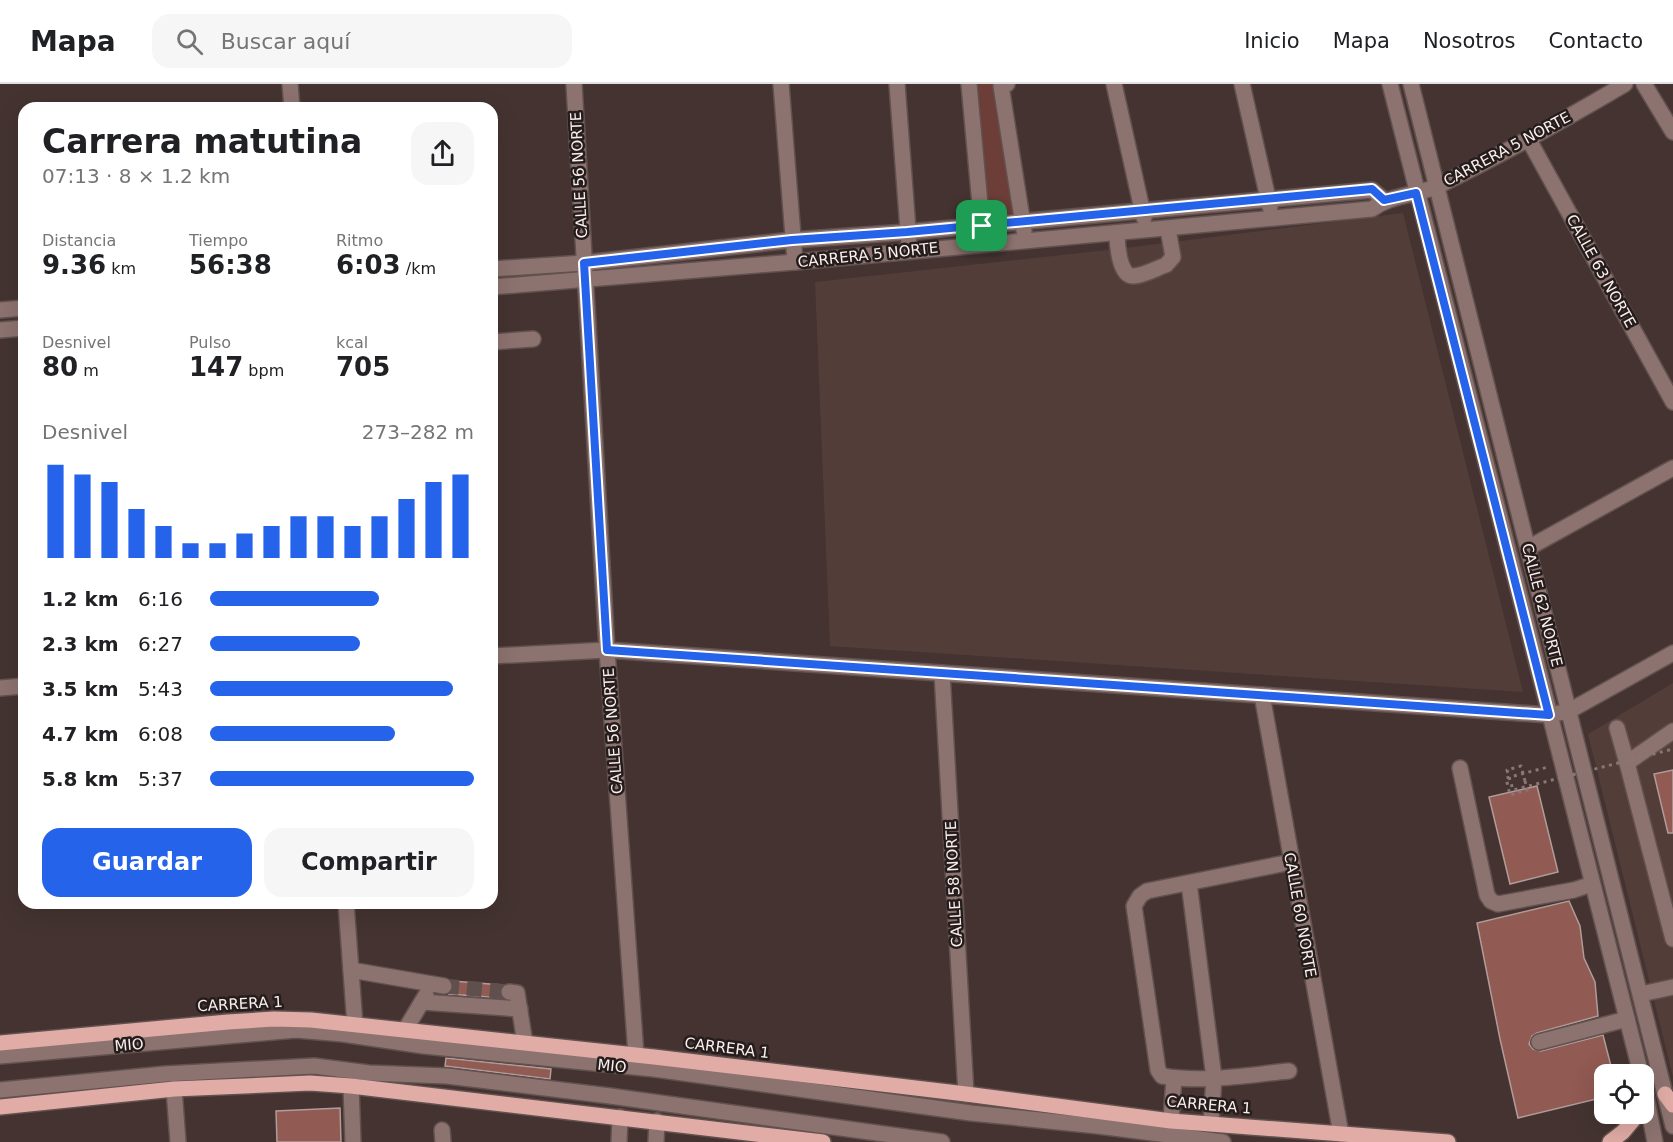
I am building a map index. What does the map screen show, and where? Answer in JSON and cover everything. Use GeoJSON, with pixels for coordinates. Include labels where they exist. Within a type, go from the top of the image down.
{"type":"FeatureCollection","features":[{"type":"Feature","properties":{"kind":"main road","name":"CARRERA 1"},"geometry":{"type":"LineString","coordinates":[[0,1043],[274,1019],[355,1025],[636,1055],[1171,1121],[1448,1142]]}},
{"type":"Feature","properties":{"kind":"main road"},"geometry":{"type":"LineString","coordinates":[[0,1107],[174,1089],[310,1083],[657,1121],[775,1139],[823,1142]]}},
{"type":"Feature","properties":{"kind":"main road"},"geometry":{"type":"LineString","coordinates":[[1610,1142],[1630,1124]]}},
{"type":"Feature","properties":{"kind":"street"},"geometry":{"type":"LineString","coordinates":[[291,84],[292,102]]}},
{"type":"Feature","properties":{"kind":"street","name":"CALLE 56 NORTE"},"geometry":{"type":"LineString","coordinates":[[574,84],[607,650],[636,1055]]}},
{"type":"Feature","properties":{"kind":"street"},"geometry":{"type":"LineString","coordinates":[[781,84],[795,262]]}},
{"type":"Feature","properties":{"kind":"street"},"geometry":{"type":"LineString","coordinates":[[897,84],[910,251]]}},
{"type":"Feature","properties":{"kind":"street"},"geometry":{"type":"LineString","coordinates":[[969,84],[982,226]]}},
{"type":"Feature","properties":{"kind":"street"},"geometry":{"type":"LineString","coordinates":[[1007,84],[1001,86],[1026,241]]}},
{"type":"Feature","properties":{"kind":"street"},"geometry":{"type":"LineString","coordinates":[[1114,84],[1143,211],[1145,230]]}},
{"type":"Feature","properties":{"kind":"street"},"geometry":{"type":"LineString","coordinates":[[1242,84],[1273,220]]}},
{"type":"Feature","properties":{"kind":"street","name":"CALLE 62 NORTE"},"geometry":{"type":"LineString","coordinates":[[1390,84],[1638,1064]]}},
{"type":"Feature","properties":{"kind":"street","name":"CALLE 62 NORTE"},"geometry":{"type":"LineString","coordinates":[[1411,84],[1669,1099],[1673,1126]]}},
{"type":"Feature","properties":{"kind":"street","name":"CARRERA 5 NORTE"},"geometry":{"type":"LineString","coordinates":[[498,286],[1273,220],[1372,209],[1384,200],[1436,186],[1529,140],[1625,84]]}},
{"type":"Feature","properties":{"kind":"street"},"geometry":{"type":"LineString","coordinates":[[1644,84],[1673,132]]}},
{"type":"Feature","properties":{"kind":"street","name":"CALLE 63 NORTE"},"geometry":{"type":"LineString","coordinates":[[1529,140],[1673,402]]}},
{"type":"Feature","properties":{"kind":"street","name":"CARRERA 5 NORTE"},"geometry":{"type":"LineString","coordinates":[[498,269],[584,263],[792,240],[982,226],[1372,189],[1384,200]]}},
{"type":"Feature","properties":{"kind":"street"},"geometry":{"type":"LineString","coordinates":[[1117,233],[1117,249],[1124,270],[1133,276],[1166,265],[1171,261],[1172,241],[1168,229]]}},
{"type":"Feature","properties":{"kind":"street"},"geometry":{"type":"LineString","coordinates":[[0,310],[18,308]]}},
{"type":"Feature","properties":{"kind":"street"},"geometry":{"type":"LineString","coordinates":[[0,330],[18,328]]}},
{"type":"Feature","properties":{"kind":"street"},"geometry":{"type":"LineString","coordinates":[[498,342],[533,339]]}},
{"type":"Feature","properties":{"kind":"street"},"geometry":{"type":"LineString","coordinates":[[1528,548],[1673,468]]}},
{"type":"Feature","properties":{"kind":"street"},"geometry":{"type":"LineString","coordinates":[[498,656],[607,650],[1549,715],[1569,711],[1673,653]]}},
{"type":"Feature","properties":{"kind":"street","name":"CALLE 58 NORTE"},"geometry":{"type":"LineString","coordinates":[[942,673],[966,1094]]}},
{"type":"Feature","properties":{"kind":"street"},"geometry":{"type":"LineString","coordinates":[[0,688],[18,686]]}},
{"type":"Feature","properties":{"kind":"street","name":"CALLE 60 NORTE"},"geometry":{"type":"LineString","coordinates":[[1262,696],[1341,1134]]}},
{"type":"Feature","properties":{"kind":"street"},"geometry":{"type":"LineString","coordinates":[[1617,728],[1673,939]]}},
{"type":"Feature","properties":{"kind":"street"},"geometry":{"type":"LineString","coordinates":[[1627,763],[1673,731]]}},
{"type":"Feature","properties":{"kind":"street"},"geometry":{"type":"LineString","coordinates":[[1460,768],[1487,895],[1491,901],[1498,904],[1575,890],[1593,884]]}},
{"type":"Feature","properties":{"kind":"street"},"geometry":{"type":"LineString","coordinates":[[1289,1071],[1214,1078],[1162,1076],[1158,1070],[1134,906],[1140,896],[1147,891],[1291,862]]}},
{"type":"Feature","properties":{"kind":"street"},"geometry":{"type":"LineString","coordinates":[[1189,883],[1214,1078],[1211,1124]]}},
{"type":"Feature","properties":{"kind":"street"},"geometry":{"type":"LineString","coordinates":[[346,909],[355,1025]]}},
{"type":"Feature","properties":{"kind":"street"},"geometry":{"type":"LineString","coordinates":[[351,970],[438,986],[422,1002],[405,1030]]}},
{"type":"Feature","properties":{"kind":"street"},"geometry":{"type":"LineString","coordinates":[[1641,994],[1673,987]]}},
{"type":"Feature","properties":{"kind":"street"},"geometry":{"type":"LineString","coordinates":[[509,993],[517,993],[525,1043]]}},
{"type":"Feature","properties":{"kind":"street"},"geometry":{"type":"LineString","coordinates":[[422,1002],[520,1009]]}},
{"type":"Feature","properties":{"kind":"street"},"geometry":{"type":"LineString","coordinates":[[1539,1042],[1627,1019]]}},
{"type":"Feature","properties":{"kind":"street","name":"MIO"},"geometry":{"type":"LineString","coordinates":[[0,1056],[296,1030],[343,1034],[424,1046],[654,1069],[971,1113],[1223,1142]]}},
{"type":"Feature","properties":{"kind":"street","name":"MIO"},"geometry":{"type":"LineString","coordinates":[[0,1090],[165,1074],[314,1066],[369,1073],[447,1076],[942,1142]]}},
{"type":"Feature","properties":{"kind":"street"},"geometry":{"type":"LineString","coordinates":[[1171,1121],[1174,1078]]}},
{"type":"Feature","properties":{"kind":"street"},"geometry":{"type":"LineString","coordinates":[[351,1086],[354,1142]]}},
{"type":"Feature","properties":{"kind":"street"},"geometry":{"type":"LineString","coordinates":[[174,1089],[178,1142]]}},
{"type":"Feature","properties":{"kind":"street"},"geometry":{"type":"LineString","coordinates":[[619,1142],[620,1117]]}},
{"type":"Feature","properties":{"kind":"street"},"geometry":{"type":"LineString","coordinates":[[656,1142],[657,1121]]}},
{"type":"Feature","properties":{"kind":"street"},"geometry":{"type":"LineString","coordinates":[[1651,1124],[1655,1142]]}},
{"type":"Feature","properties":{"kind":"path"},"geometry":{"type":"LineString","coordinates":[[1548,767],[1506,778],[1510,795],[1527,790],[1525,781],[1521,766],[1507,770],[1513,790],[1673,750]]}},
{"type":"Feature","properties":{"kind":"shaded area"},"geometry":{"type":"Polygon","coordinates":[[[974,84],[1007,84],[1022,212],[988,217],[974,84]]]}},
{"type":"Feature","properties":{"kind":"shaded area"},"geometry":{"type":"Polygon","coordinates":[[[1403,213],[1523,692],[830,646],[815,282],[1117,249],[1403,213]]]}},
{"type":"Feature","properties":{"kind":"shaded area"},"geometry":{"type":"Polygon","coordinates":[[[1673,683],[1673,1077],[1588,734],[1673,683]]]}},
{"type":"Feature","properties":{"kind":"building"},"geometry":{"type":"Polygon","coordinates":[[[1673,770],[1673,833],[1668,833],[1654,774],[1673,770]]]}},
{"type":"Feature","properties":{"kind":"building"},"geometry":{"type":"Polygon","coordinates":[[[1537,786],[1558,872],[1510,884],[1489,797],[1537,786]]]}},
{"type":"Feature","properties":{"kind":"building"},"geometry":{"type":"Polygon","coordinates":[[[1569,901],[1580,926],[1584,958],[1595,982],[1598,1016],[1537,1033],[1532,1036],[1529,1044],[1533,1049],[1541,1051],[1603,1035],[1610,1064],[1594,1064],[1594,1100],[1518,1118],[1477,923],[1569,901]]]}},
{"type":"Feature","properties":{"kind":"building"},"geometry":{"type":"Polygon","coordinates":[[[452,981],[502,985],[499,991],[502,998],[449,994],[453,988],[452,981]]]}},
{"type":"Feature","properties":{"kind":"building"},"geometry":{"type":"Polygon","coordinates":[[[446,1058],[551,1069],[550,1079],[445,1066],[446,1058]]]}},
{"type":"Feature","properties":{"kind":"building"},"geometry":{"type":"Polygon","coordinates":[[[340,1108],[341,1142],[277,1142],[276,1111],[340,1108]]]}},
{"type":"Feature","properties":{"kind":"tunnel"},"geometry":{"type":"LineString","coordinates":[[444,986],[509,992]]}},
{"type":"Feature","properties":{"kind":"route"},"geometry":{"type":"LineString","coordinates":[[1372,189],[1384,200],[1416,193],[1549,715],[607,650],[584,263],[792,240],[982,226],[1372,189]]}}]}
